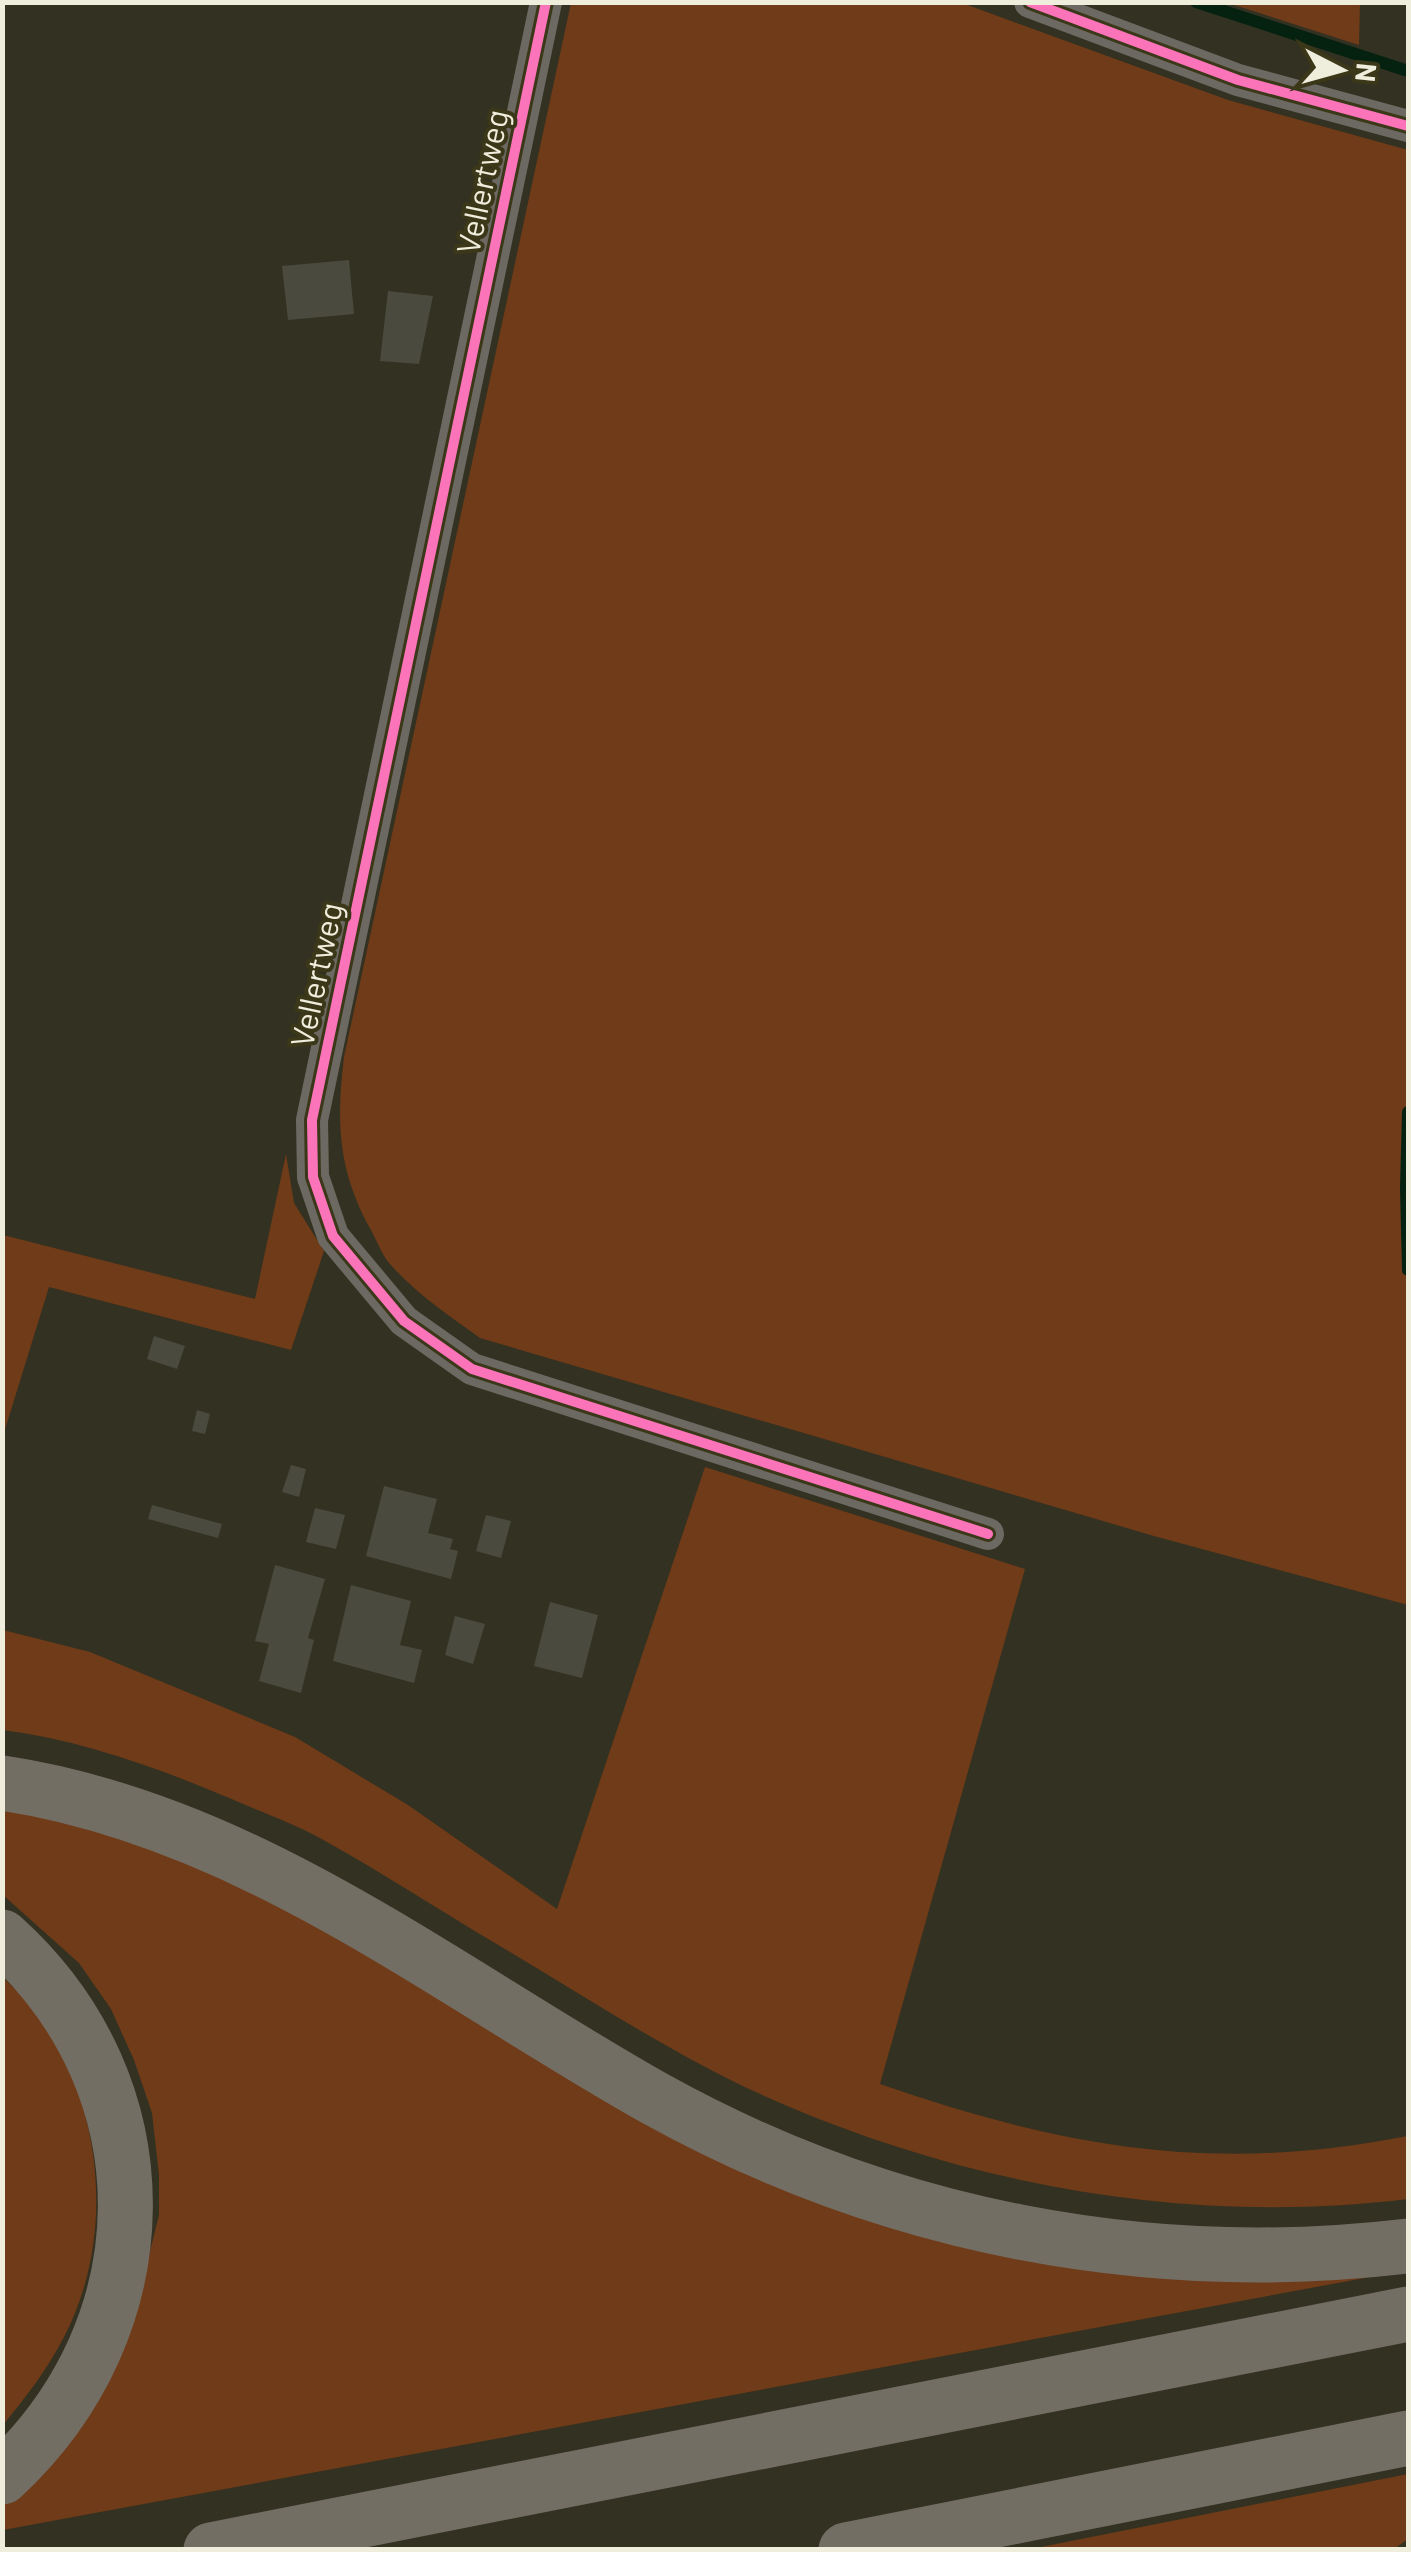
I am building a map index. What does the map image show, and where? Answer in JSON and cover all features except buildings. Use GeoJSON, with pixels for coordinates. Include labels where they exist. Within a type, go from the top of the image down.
{"type":"FeatureCollection","features":[{"type":"Feature","properties":{"kind":"highway"},"geometry":{"type":"LineString","coordinates":[[2,1783],[146,1818],[220,1848],[369,1925],[654,2098],[752,2146],[874,2195],[926,2212],[1064,2242],[1182,2254],[1408,2246]]}},
{"type":"Feature","properties":{"kind":"highway"},"geometry":{"type":"LineString","coordinates":[[2,1937],[44,1979],[66,2008],[100,2074],[120,2144],[126,2217],[116,2290],[92,2360],[54,2422],[2,2477]]}},
{"type":"Feature","properties":{"kind":"highway"},"geometry":{"type":"LineString","coordinates":[[211,2550],[1408,2314]]}},
{"type":"Feature","properties":{"kind":"highway"},"geometry":{"type":"LineString","coordinates":[[846,2550],[1408,2438]]}},
{"type":"Feature","properties":{"kind":"street","name":"Vellertweg"},"geometry":{"type":"LineString","coordinates":[[546,2],[312,1120],[313,1177],[333,1236],[404,1321],[472,1370],[988,1534]]}},
{"type":"Feature","properties":{"kind":"street"},"geometry":{"type":"LineString","coordinates":[[1030,2],[1238,80],[1408,126]]}},
{"type":"Feature","properties":{"kind":"shaded area"},"geometry":{"type":"Polygon","coordinates":[[[571,3],[962,3],[1228,100],[1408,150],[1408,1605],[1154,1536],[480,1338],[410,1285],[382,1252],[360,1208],[346,1167],[340,1125],[344,1057],[571,3]]]}},
{"type":"Feature","properties":{"kind":"shaded area"},"geometry":{"type":"Polygon","coordinates":[[[1228,3],[1360,3],[1359,45],[1228,3]]]}},
{"type":"Feature","properties":{"kind":"shaded area"},"geometry":{"type":"Polygon","coordinates":[[[286,1154],[294,1203],[324,1251],[291,1350],[49,1287],[3,1436],[3,1235],[255,1299],[286,1154]]]}},
{"type":"Feature","properties":{"kind":"shaded area"},"geometry":{"type":"Polygon","coordinates":[[[705,1467],[1025,1569],[880,2084],[1013,2124],[1141,2148],[1270,2153],[1408,2136],[1408,2199],[1329,2206],[1170,2203],[1012,2178],[859,2134],[785,2105],[675,2051],[301,1828],[128,1759],[3,1730],[3,1630],[90,1652],[295,1737],[408,1805],[557,1909],[705,1467]]]}},
{"type":"Feature","properties":{"kind":"shaded area"},"geometry":{"type":"Polygon","coordinates":[[[3,1794],[149,1829],[848,2198],[1408,2270],[3,2530],[2,2492],[137,2304],[159,2215],[159,2175],[152,2113],[111,2009],[79,1963],[3,1895],[3,1794]]]}},
{"type":"Feature","properties":{"kind":"shaded area"},"geometry":{"type":"Polygon","coordinates":[[[3,1977],[35,2010],[76,2085],[95,2169],[96,2213],[81,2297],[64,2337],[36,2383],[3,2425],[3,1977]]]}},
{"type":"Feature","properties":{"kind":"shaded area"},"geometry":{"type":"Polygon","coordinates":[[[1408,2474],[1408,2539],[1394,2549],[1031,2549],[1408,2474]]]}},
{"type":"Feature","properties":{"kind":"waterway"},"geometry":{"type":"LineString","coordinates":[[1196,2],[1408,71]]}},
{"type":"Feature","properties":{"kind":"waterway"},"geometry":{"type":"LineString","coordinates":[[1408,1112],[1408,1270]]}},
{"type":"Feature","properties":{"kind":"cycle path"},"geometry":{"type":"LineString","coordinates":[[546,2],[312,1120],[313,1177],[333,1236],[404,1321],[472,1369],[988,1534]]}},
{"type":"Feature","properties":{"kind":"cycle path"},"geometry":{"type":"LineString","coordinates":[[1030,2],[1238,80],[1408,126]]}}]}
